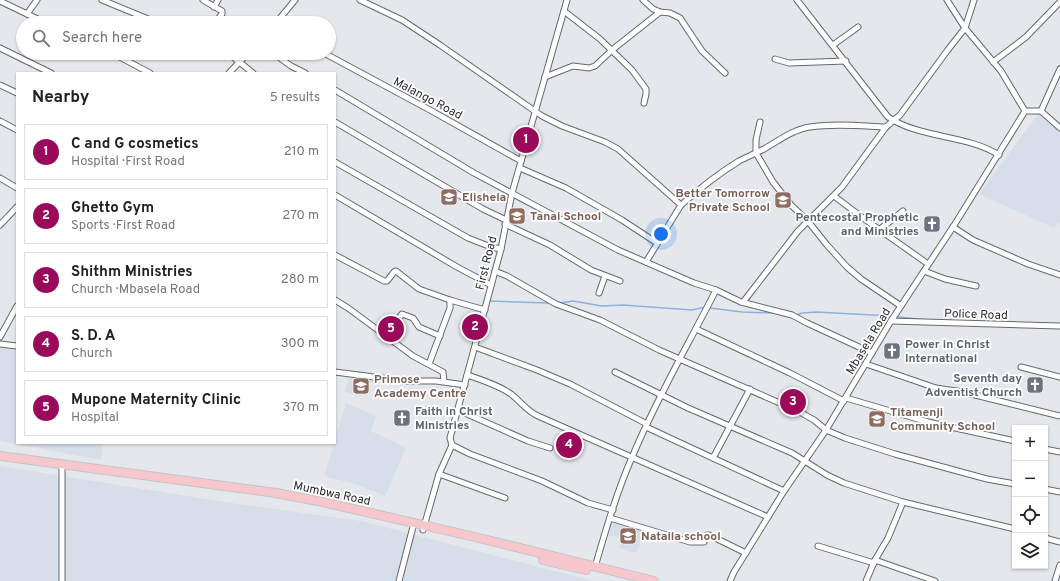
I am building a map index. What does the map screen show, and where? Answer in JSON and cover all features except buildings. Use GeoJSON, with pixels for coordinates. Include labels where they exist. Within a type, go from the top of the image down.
{"type":"FeatureCollection","features":[{"type":"Feature","properties":{"kind":"main road","name":"Mumbwa Road"},"geometry":{"type":"LineString","coordinates":[[0,456],[62,468],[255,495],[317,506],[413,525],[633,581]]}},
{"type":"Feature","properties":{"kind":"main road","name":"Mumbwa Road"},"geometry":{"type":"LineString","coordinates":[[0,462],[62,468]]}},
{"type":"Feature","properties":{"kind":"main road","name":"Mumbwa Road"},"geometry":{"type":"LineString","coordinates":[[424,528],[654,581]]}},
{"type":"Feature","properties":{"kind":"street"},"geometry":{"type":"LineString","coordinates":[[0,0],[31,16]]}},
{"type":"Feature","properties":{"kind":"street"},"geometry":{"type":"LineString","coordinates":[[27,14],[37,0]]}},
{"type":"Feature","properties":{"kind":"street"},"geometry":{"type":"LineString","coordinates":[[102,0],[141,16]]}},
{"type":"Feature","properties":{"kind":"street"},"geometry":{"type":"LineString","coordinates":[[203,0],[222,11],[220,16]]}},
{"type":"Feature","properties":{"kind":"street"},"geometry":{"type":"LineString","coordinates":[[214,7],[218,0]]}},
{"type":"Feature","properties":{"kind":"street"},"geometry":{"type":"LineString","coordinates":[[282,16],[295,0]]}},
{"type":"Feature","properties":{"kind":"street"},"geometry":{"type":"LineString","coordinates":[[360,0],[402,20],[440,44],[548,120],[605,142],[618,149],[681,205]]}},
{"type":"Feature","properties":{"kind":"street","name":"First Road"},"geometry":{"type":"LineString","coordinates":[[424,528],[439,474],[452,445],[450,438],[495,271],[512,193],[567,0]]}},
{"type":"Feature","properties":{"kind":"street"},"geometry":{"type":"LineString","coordinates":[[643,0],[653,9],[660,12],[670,13],[680,18],[702,51],[725,73]]}},
{"type":"Feature","properties":{"kind":"street"},"geometry":{"type":"LineString","coordinates":[[797,0],[885,112],[894,120],[916,129],[974,144],[989,149],[999,155]]}},
{"type":"Feature","properties":{"kind":"street"},"geometry":{"type":"LineString","coordinates":[[947,0],[965,28],[1012,87],[1025,111],[1041,111],[1060,128]]}},
{"type":"Feature","properties":{"kind":"street"},"geometry":{"type":"LineString","coordinates":[[744,301],[787,243],[807,220],[842,187],[886,127],[900,115],[946,51],[965,28],[974,0]]}},
{"type":"Feature","properties":{"kind":"street"},"geometry":{"type":"LineString","coordinates":[[993,62],[1026,37],[1060,2]]}},
{"type":"Feature","properties":{"kind":"street"},"geometry":{"type":"LineString","coordinates":[[564,11],[600,39],[632,70],[644,85],[646,94],[644,103]]}},
{"type":"Feature","properties":{"kind":"street"},"geometry":{"type":"LineString","coordinates":[[545,77],[573,66],[589,68],[595,66],[612,50],[660,12]]}},
{"type":"Feature","properties":{"kind":"street"},"geometry":{"type":"LineString","coordinates":[[833,45],[858,27]]}},
{"type":"Feature","properties":{"kind":"street"},"geometry":{"type":"LineString","coordinates":[[0,48],[16,56]]}},
{"type":"Feature","properties":{"kind":"street","name":"Malango Road"},"geometry":{"type":"LineString","coordinates":[[336,59],[522,161]]}},
{"type":"Feature","properties":{"kind":"street"},"geometry":{"type":"LineString","coordinates":[[775,59],[789,63],[846,61]]}},
{"type":"Feature","properties":{"kind":"street"},"geometry":{"type":"LineString","coordinates":[[24,60],[49,72]]}},
{"type":"Feature","properties":{"kind":"street"},"geometry":{"type":"LineString","coordinates":[[125,60],[148,72]]}},
{"type":"Feature","properties":{"kind":"street"},"geometry":{"type":"LineString","coordinates":[[235,60],[252,72]]}},
{"type":"Feature","properties":{"kind":"street"},"geometry":{"type":"LineString","coordinates":[[230,72],[242,60]]}},
{"type":"Feature","properties":{"kind":"street"},"geometry":{"type":"LineString","coordinates":[[283,60],[303,72]]}},
{"type":"Feature","properties":{"kind":"street"},"geometry":{"type":"LineString","coordinates":[[1041,111],[1060,69]]}},
{"type":"Feature","properties":{"kind":"street"},"geometry":{"type":"LineString","coordinates":[[0,85],[16,93]]}},
{"type":"Feature","properties":{"kind":"street"},"geometry":{"type":"LineString","coordinates":[[336,91],[438,152],[618,250],[694,283],[716,290],[738,300],[792,315],[872,353]]}},
{"type":"Feature","properties":{"kind":"street","name":"Mbasela Road"},"geometry":{"type":"LineString","coordinates":[[730,581],[784,491],[826,430],[892,320],[953,228],[1025,111]]}},
{"type":"Feature","properties":{"kind":"street"},"geometry":{"type":"LineString","coordinates":[[0,121],[16,129]]}},
{"type":"Feature","properties":{"kind":"street"},"geometry":{"type":"LineString","coordinates":[[760,122],[756,140],[756,153],[773,182],[791,205],[807,220],[847,267],[861,279],[901,306]]}},
{"type":"Feature","properties":{"kind":"street"},"geometry":{"type":"LineString","coordinates":[[336,123],[506,222],[550,245],[592,270],[620,281]]}},
{"type":"Feature","properties":{"kind":"street"},"geometry":{"type":"LineString","coordinates":[[646,262],[681,205],[706,183],[740,161],[788,135],[809,127],[886,127]]}},
{"type":"Feature","properties":{"kind":"street"},"geometry":{"type":"LineString","coordinates":[[336,163],[468,238],[500,249]]}},
{"type":"Feature","properties":{"kind":"street"},"geometry":{"type":"LineString","coordinates":[[520,168],[566,188],[622,220],[657,243]]}},
{"type":"Feature","properties":{"kind":"street"},"geometry":{"type":"LineString","coordinates":[[0,178],[16,187]]}},
{"type":"Feature","properties":{"kind":"street"},"geometry":{"type":"LineString","coordinates":[[336,196],[463,271],[491,285]]}},
{"type":"Feature","properties":{"kind":"street"},"geometry":{"type":"LineString","coordinates":[[834,196],[928,264]]}},
{"type":"Feature","properties":{"kind":"street"},"geometry":{"type":"LineString","coordinates":[[0,225],[16,208]]}},
{"type":"Feature","properties":{"kind":"street"},"geometry":{"type":"LineString","coordinates":[[879,230],[903,211]]}},
{"type":"Feature","properties":{"kind":"street"},"geometry":{"type":"LineString","coordinates":[[953,228],[984,245],[1028,264],[1060,275]]}},
{"type":"Feature","properties":{"kind":"street"},"geometry":{"type":"LineString","coordinates":[[336,255],[386,282],[394,272],[398,272],[419,289],[485,310]]}},
{"type":"Feature","properties":{"kind":"street"},"geometry":{"type":"LineString","coordinates":[[495,271],[556,304],[600,320],[649,345],[808,416],[826,430],[895,454],[987,479],[1012,483]]}},
{"type":"Feature","properties":{"kind":"street"},"geometry":{"type":"LineString","coordinates":[[924,271],[976,286]]}},
{"type":"Feature","properties":{"kind":"street"},"geometry":{"type":"LineString","coordinates":[[599,293],[605,276]]}},
{"type":"Feature","properties":{"kind":"street"},"geometry":{"type":"LineString","coordinates":[[595,567],[610,518],[632,457],[661,396],[716,290]]}},
{"type":"Feature","properties":{"kind":"street"},"geometry":{"type":"LineString","coordinates":[[429,364],[450,308],[450,300]]}},
{"type":"Feature","properties":{"kind":"street"},"geometry":{"type":"LineString","coordinates":[[336,301],[408,353],[443,372],[444,381]]}},
{"type":"Feature","properties":{"kind":"street"},"geometry":{"type":"LineString","coordinates":[[0,337],[16,308]]}},
{"type":"Feature","properties":{"kind":"street"},"geometry":{"type":"LineString","coordinates":[[395,323],[402,314],[413,318],[419,327],[440,336]]}},
{"type":"Feature","properties":{"kind":"street","name":"Police Road"},"geometry":{"type":"LineString","coordinates":[[892,320],[1060,326]]}},
{"type":"Feature","properties":{"kind":"street"},"geometry":{"type":"LineString","coordinates":[[696,329],[845,400],[928,422],[1012,440]]}},
{"type":"Feature","properties":{"kind":"street"},"geometry":{"type":"LineString","coordinates":[[0,344],[16,346]]}},
{"type":"Feature","properties":{"kind":"street"},"geometry":{"type":"LineString","coordinates":[[475,347],[557,378],[621,409],[647,425],[713,458],[784,491]]}},
{"type":"Feature","properties":{"kind":"street"},"geometry":{"type":"LineString","coordinates":[[866,364],[936,388],[963,392],[1060,416]]}},
{"type":"Feature","properties":{"kind":"street"},"geometry":{"type":"LineString","coordinates":[[1021,367],[1060,377]]}},
{"type":"Feature","properties":{"kind":"street"},"geometry":{"type":"LineString","coordinates":[[336,372],[405,381],[444,381],[465,385]]}},
{"type":"Feature","properties":{"kind":"street"},"geometry":{"type":"LineString","coordinates":[[615,372],[661,396],[730,427],[792,452],[835,479],[903,502],[1012,528]]}},
{"type":"Feature","properties":{"kind":"street"},"geometry":{"type":"LineString","coordinates":[[467,375],[503,389],[512,395],[528,411],[538,416],[768,518]]}},
{"type":"Feature","properties":{"kind":"street"},"geometry":{"type":"LineString","coordinates":[[713,458],[750,389]]}},
{"type":"Feature","properties":{"kind":"street"},"geometry":{"type":"LineString","coordinates":[[458,410],[528,441],[550,448]]}},
{"type":"Feature","properties":{"kind":"street"},"geometry":{"type":"LineString","coordinates":[[452,445],[470,454],[542,481],[584,501],[613,510]]}},
{"type":"Feature","properties":{"kind":"street"},"geometry":{"type":"LineString","coordinates":[[1048,450],[1060,452]]}},
{"type":"Feature","properties":{"kind":"street"},"geometry":{"type":"LineString","coordinates":[[62,468],[62,581]]}},
{"type":"Feature","properties":{"kind":"street"},"geometry":{"type":"LineString","coordinates":[[439,474],[505,498]]}},
{"type":"Feature","properties":{"kind":"street"},"geometry":{"type":"LineString","coordinates":[[1048,490],[1060,492]]}},
{"type":"Feature","properties":{"kind":"street"},"geometry":{"type":"LineString","coordinates":[[866,581],[890,534],[903,502]]}},
{"type":"Feature","properties":{"kind":"street"},"geometry":{"type":"LineString","coordinates":[[610,518],[690,542],[704,542],[707,535],[709,535],[746,553]]}},
{"type":"Feature","properties":{"kind":"street"},"geometry":{"type":"LineString","coordinates":[[399,581],[413,525]]}},
{"type":"Feature","properties":{"kind":"street"},"geometry":{"type":"LineString","coordinates":[[1048,539],[1060,542]]}},
{"type":"Feature","properties":{"kind":"street"},"geometry":{"type":"LineString","coordinates":[[818,546],[875,561],[935,581]]}},
{"type":"Feature","properties":{"kind":"street"},"geometry":{"type":"LineString","coordinates":[[1055,581],[1060,565]]}},
{"type":"Feature","properties":{"kind":"shaded area"},"geometry":{"type":"Polygon","coordinates":[[[1039,113],[1060,132],[1060,222],[1054,228],[979,194],[1039,113]]]}},
{"type":"Feature","properties":{"kind":"shaded area"},"geometry":{"type":"Polygon","coordinates":[[[0,346],[16,347],[16,444],[103,444],[101,460],[0,441],[0,346]]]}},
{"type":"Feature","properties":{"kind":"shaded area"},"geometry":{"type":"Polygon","coordinates":[[[349,376],[366,380],[362,396],[345,392],[349,376]]]}},
{"type":"Feature","properties":{"kind":"shaded area"},"geometry":{"type":"Polygon","coordinates":[[[346,403],[376,416],[371,431],[406,448],[385,496],[355,484],[324,476],[334,444],[336,444],[336,436],[346,403]]]}},
{"type":"Feature","properties":{"kind":"shaded area"},"geometry":{"type":"Polygon","coordinates":[[[0,466],[224,502],[361,521],[593,581],[0,581],[0,466]]]}},
{"type":"Feature","properties":{"kind":"shaded area","name":"Nataila school"},"geometry":{"type":"Polygon","coordinates":[[[612,519],[645,529],[638,549],[635,553],[619,548],[622,538],[607,535],[612,519]]]}},
{"type":"Feature","properties":{"kind":"waterway"},"geometry":{"type":"LineString","coordinates":[[489,301],[549,303]]}},
{"type":"Feature","properties":{"kind":"waterway"},"geometry":{"type":"LineString","coordinates":[[560,303],[573,301],[602,306],[623,305],[692,310],[706,307]]}},
{"type":"Feature","properties":{"kind":"waterway"},"geometry":{"type":"LineString","coordinates":[[710,308],[742,312],[775,313]]}},
{"type":"Feature","properties":{"kind":"waterway"},"geometry":{"type":"LineString","coordinates":[[797,315],[816,312],[892,316]]}},
{"type":"Feature","properties":{"kind":"waterway"},"geometry":{"type":"LineString","coordinates":[[898,317],[928,320]]}},
{"type":"Feature","properties":{"kind":"place","name":"C and G cosmetics"},"geometry":{"type":"Point","coordinates":[526,140]}},
{"type":"Feature","properties":{"kind":"place","name":"Elishela"},"geometry":{"type":"Point","coordinates":[449,197]}},
{"type":"Feature","properties":{"kind":"place","name":"Better Tomorrow Private School"},"geometry":{"type":"Point","coordinates":[783,200]}},
{"type":"Feature","properties":{"kind":"place","name":"Tanai School"},"geometry":{"type":"Point","coordinates":[517,216]}},
{"type":"Feature","properties":{"kind":"place","name":"Pentecostal Prophetic and Ministries"},"geometry":{"type":"Point","coordinates":[932,224]}},
{"type":"Feature","properties":{"kind":"place","name":"Ghetto Gym"},"geometry":{"type":"Point","coordinates":[475,327]}},
{"type":"Feature","properties":{"kind":"place","name":"Mupone Maternity Clinic"},"geometry":{"type":"Point","coordinates":[391,329]}},
{"type":"Feature","properties":{"kind":"place","name":"Power in Christ International"},"geometry":{"type":"Point","coordinates":[892,351]}},
{"type":"Feature","properties":{"kind":"place","name":"Seventh day Adventist Church"},"geometry":{"type":"Point","coordinates":[1035,385]}},
{"type":"Feature","properties":{"kind":"place","name":"Primose Academy Centre"},"geometry":{"type":"Point","coordinates":[361,386]}},
{"type":"Feature","properties":{"kind":"place","name":"Shithm Ministries"},"geometry":{"type":"Point","coordinates":[793,402]}},
{"type":"Feature","properties":{"kind":"place","name":"Faith in Christ Ministries"},"geometry":{"type":"Point","coordinates":[402,418]}},
{"type":"Feature","properties":{"kind":"place","name":"Titamenji Community School"},"geometry":{"type":"Point","coordinates":[877,419]}},
{"type":"Feature","properties":{"kind":"place","name":"S. D. A"},"geometry":{"type":"Point","coordinates":[569,445]}},
{"type":"Feature","properties":{"kind":"place","name":"Nataila school"},"geometry":{"type":"Point","coordinates":[628,536]}}]}
